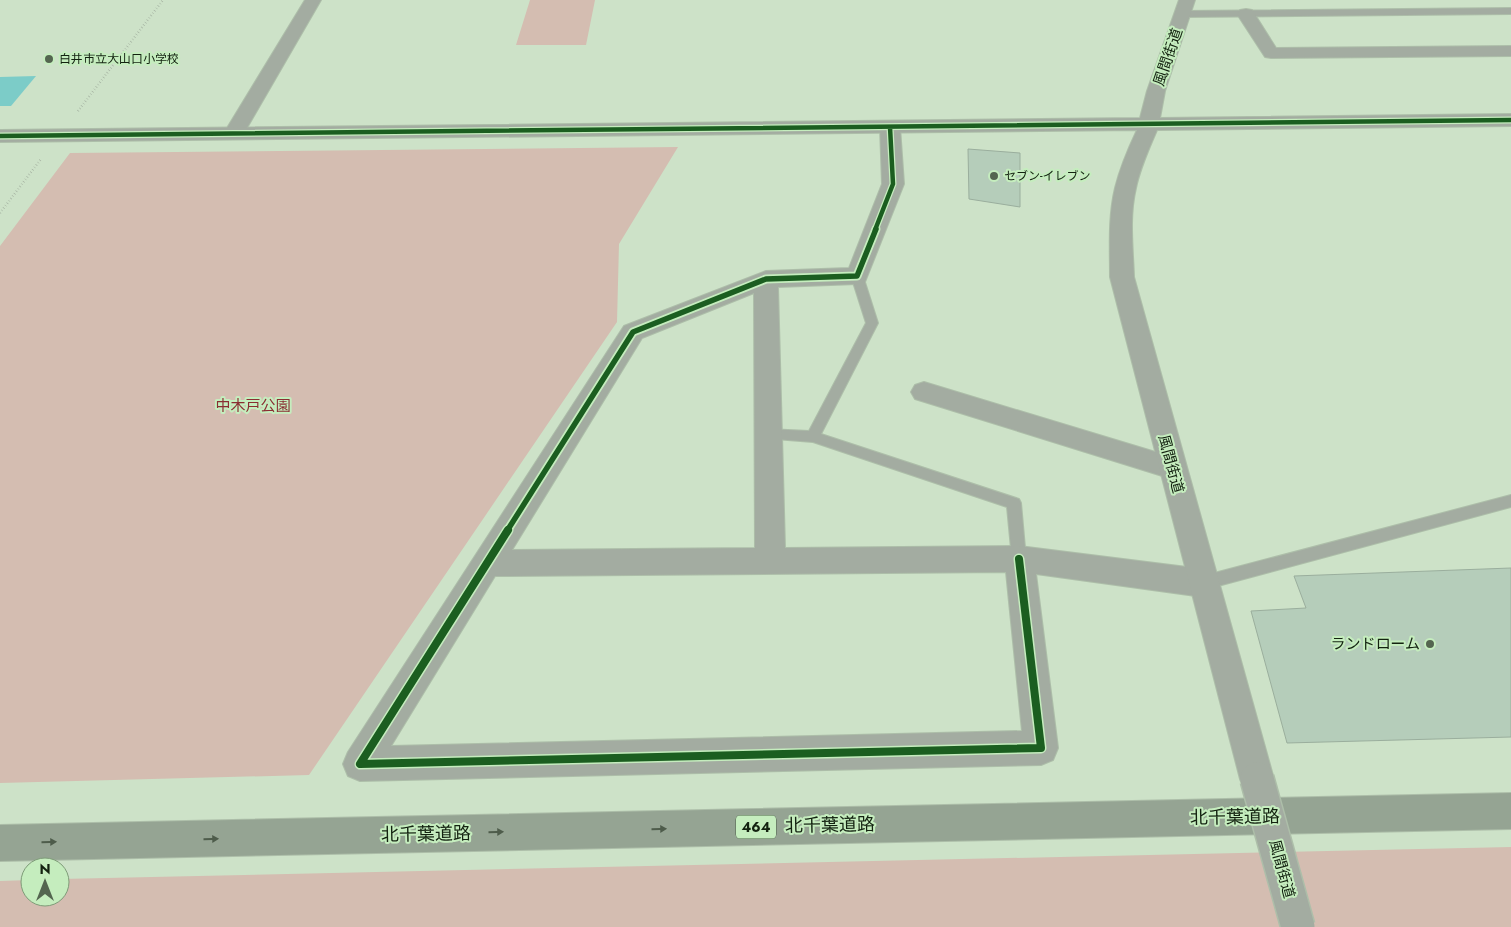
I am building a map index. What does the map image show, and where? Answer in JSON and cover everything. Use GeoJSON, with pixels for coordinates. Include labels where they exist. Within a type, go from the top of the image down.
{"type":"FeatureCollection","features":[{"type":"Feature","properties":{"kind":"highway","name":"北千葉道路"},"geometry":{"type":"LineString","coordinates":[[0,843],[1511,811]]}},
{"type":"Feature","properties":{"kind":"street"},"geometry":{"type":"LineString","coordinates":[[234,133],[313,0]]}},
{"type":"Feature","properties":{"kind":"street","name":"風間街道"},"geometry":{"type":"LineString","coordinates":[[1185,7],[1156,91],[1149,124],[1135,157],[1125,189],[1121,226],[1122,277],[1203,583],[1298,927]]}},
{"type":"Feature","properties":{"kind":"street"},"geometry":{"type":"LineString","coordinates":[[1246,14],[1271,53],[1511,51]]}},
{"type":"Feature","properties":{"kind":"street"},"geometry":{"type":"LineString","coordinates":[[0,136],[1511,120]]}},
{"type":"Feature","properties":{"kind":"street"},"geometry":{"type":"LineString","coordinates":[[890,127],[893,184],[857,276],[766,279],[633,332],[360,764],[1041,748],[1019,560]]}},
{"type":"Feature","properties":{"kind":"street"},"geometry":{"type":"LineString","coordinates":[[766,279],[770,562]]}},
{"type":"Feature","properties":{"kind":"street"},"geometry":{"type":"LineString","coordinates":[[924,392],[1172,468]]}},
{"type":"Feature","properties":{"kind":"street"},"geometry":{"type":"LineString","coordinates":[[487,563],[1019,560],[1203,583]]}},
{"type":"Feature","properties":{"kind":"lane"},"geometry":{"type":"LineString","coordinates":[[1185,7],[1246,14],[1511,10]]}},
{"type":"Feature","properties":{"kind":"lane"},"geometry":{"type":"LineString","coordinates":[[813,437],[872,323],[857,276]]}},
{"type":"Feature","properties":{"kind":"lane"},"geometry":{"type":"LineString","coordinates":[[767,434],[813,437],[1014,503],[1019,560]]}},
{"type":"Feature","properties":{"kind":"lane"},"geometry":{"type":"LineString","coordinates":[[1203,583],[1511,501]]}},
{"type":"Feature","properties":{"kind":"path"},"geometry":{"type":"LineString","coordinates":[[0,213],[163,0]]}},
{"type":"Feature","properties":{"kind":"green space"},"geometry":{"type":"Polygon","coordinates":[[[530,0],[595,0],[586,45],[516,45],[530,0]]]}},
{"type":"Feature","properties":{"kind":"green space","name":"中木戸公園"},"geometry":{"type":"Polygon","coordinates":[[[678,147],[619,244],[617,322],[309,775],[0,783],[0,246],[70,153],[678,147]]]}},
{"type":"Feature","properties":{"kind":"green space"},"geometry":{"type":"Polygon","coordinates":[[[1511,847],[1511,927],[0,927],[0,881],[20,880],[20,907],[70,907],[70,879],[1511,847]]]}},
{"type":"Feature","properties":{"kind":"water"},"geometry":{"type":"Polygon","coordinates":[[[36,76],[11,106],[0,106],[0,77],[36,76]]]}},
{"type":"Feature","properties":{"kind":"building","name":"セブン-イレブン"},"geometry":{"type":"Polygon","coordinates":[[[968,149],[1020,153],[1020,207],[969,199],[968,149]]]}},
{"type":"Feature","properties":{"kind":"building"},"geometry":{"type":"Polygon","coordinates":[[[1511,568],[1511,737],[1287,743],[1251,611],[1306,608],[1294,576],[1511,568]]]}},
{"type":"Feature","properties":{"kind":"cycle path"},"geometry":{"type":"LineString","coordinates":[[0,136],[1511,120]]}},
{"type":"Feature","properties":{"kind":"cycle path"},"geometry":{"type":"LineString","coordinates":[[890,127],[893,184],[857,276],[766,279],[633,332],[360,764],[1041,748],[1019,559]]}},
{"type":"Feature","properties":{"kind":"place","name":"白井市立大山口小学校"},"geometry":{"type":"Point","coordinates":[49,59]}},
{"type":"Feature","properties":{"kind":"place","name":"セブン-イレブン"},"geometry":{"type":"Point","coordinates":[994,176]}},
{"type":"Feature","properties":{"kind":"place","name":"ランドローム"},"geometry":{"type":"Point","coordinates":[1430,644]}}]}
